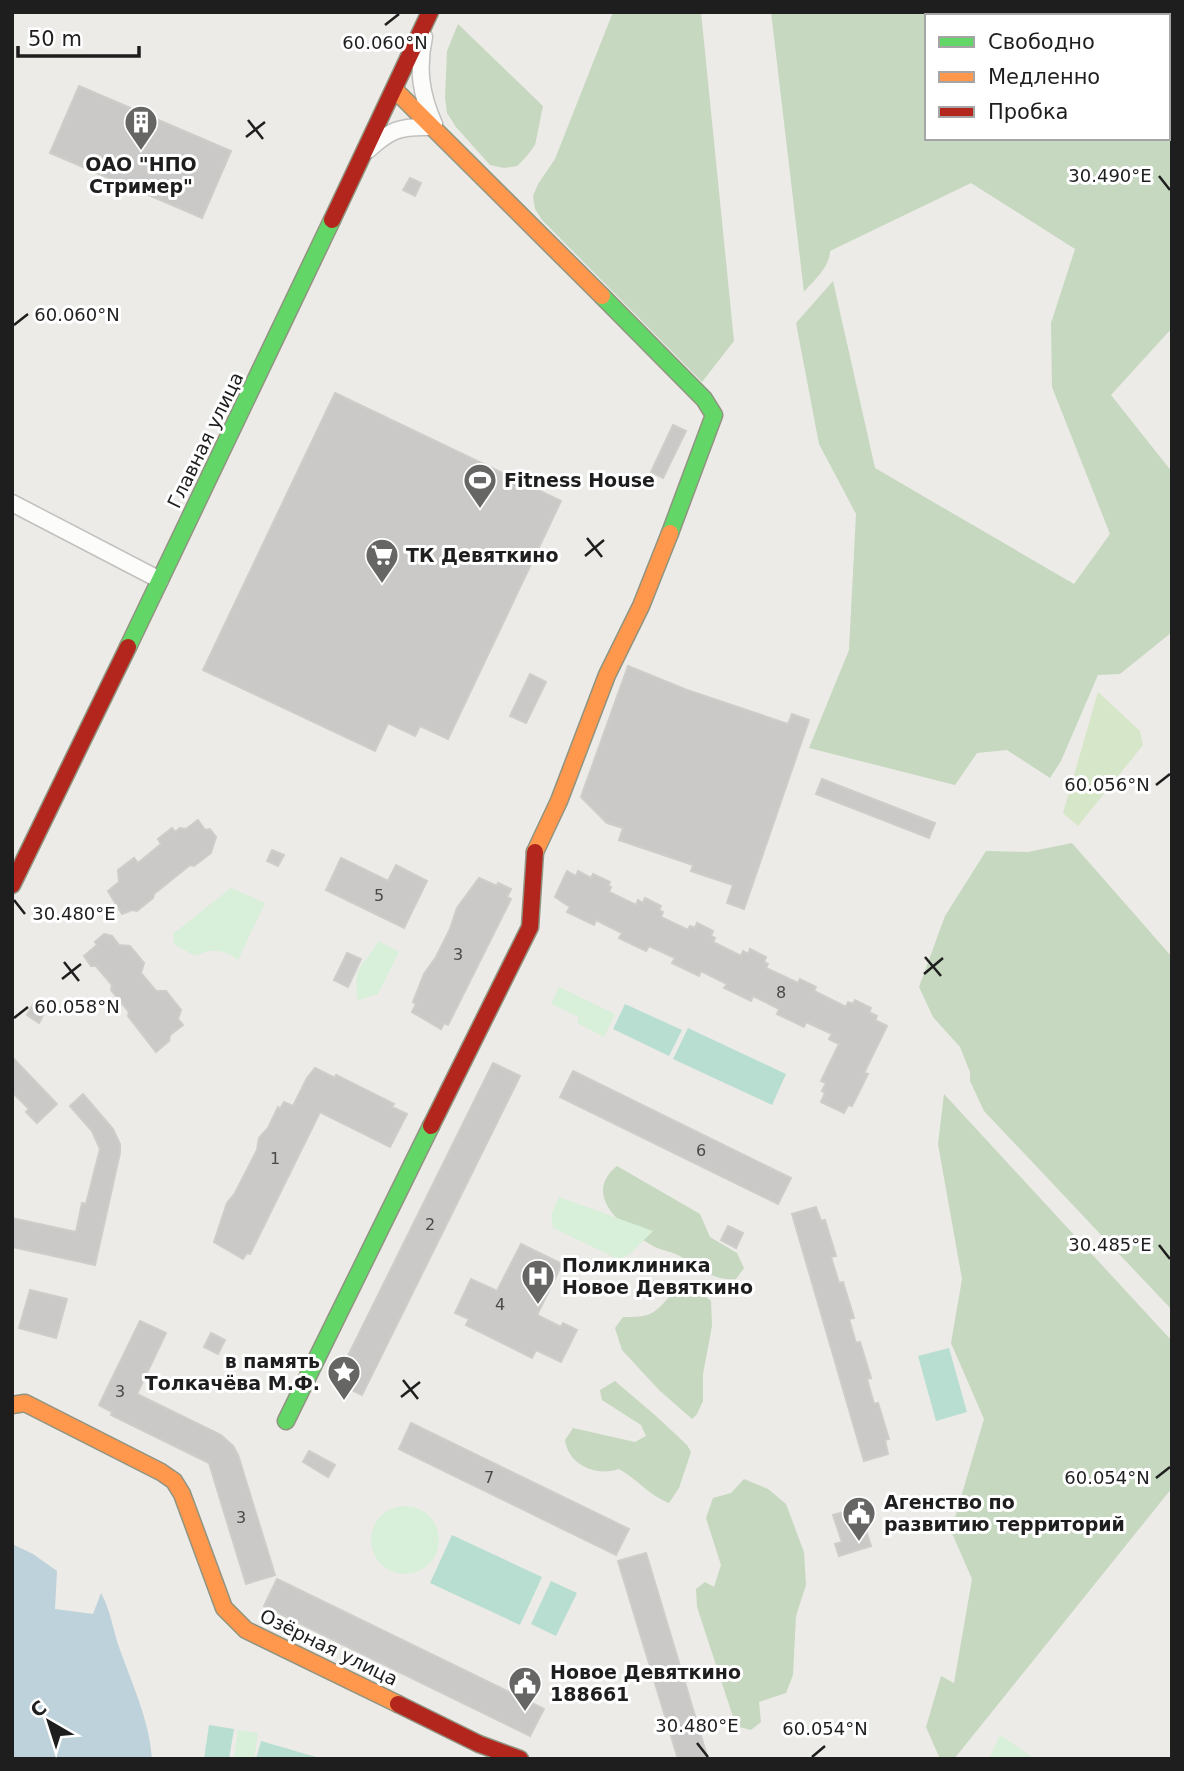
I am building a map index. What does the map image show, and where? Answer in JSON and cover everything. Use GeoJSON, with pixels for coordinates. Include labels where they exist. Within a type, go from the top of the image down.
{"type":"FeatureCollection","features":[{"type":"Feature","properties":{"kind":"street","name":"Главная улица"},"geometry":{"type":"LineString","coordinates":[[12,885],[105,698],[366,152],[430,12]]}},
{"type":"Feature","properties":{"kind":"street"},"geometry":{"type":"LineString","coordinates":[[430,12],[420,62],[420,83],[426,106],[444,141]]}},
{"type":"Feature","properties":{"kind":"street"},"geometry":{"type":"LineString","coordinates":[[285,1421],[530,927],[534,854],[559,801],[607,675],[641,606],[715,415],[682,376],[395,90]]}},
{"type":"Feature","properties":{"kind":"street"},"geometry":{"type":"LineString","coordinates":[[366,152],[385,134],[399,128],[430,127]]}},
{"type":"Feature","properties":{"kind":"street"},"geometry":{"type":"LineString","coordinates":[[12,503],[160,580]]}},
{"type":"Feature","properties":{"kind":"street","name":"Озёрная улица"},"geometry":{"type":"LineString","coordinates":[[12,1405],[25,1403],[162,1472],[174,1481],[182,1494],[223,1608],[246,1630],[479,1744],[520,1759]]}},
{"type":"Feature","properties":{"kind":"street"},"geometry":{"type":"LineString","coordinates":[[471,1759],[479,1744]]}},
{"type":"Feature","properties":{"kind":"green space"},"geometry":{"type":"Polygon","coordinates":[[[613,12],[701,12],[734,341],[702,382],[542,220],[535,209],[533,196],[555,159],[613,12]]]}},
{"type":"Feature","properties":{"kind":"green space"},"geometry":{"type":"Polygon","coordinates":[[[771,12],[1172,12],[1172,328],[1111,395],[1172,472],[1172,632],[1120,674],[1098,675],[1061,761],[1050,778],[1007,750],[977,753],[955,785],[809,748],[849,650],[856,514],[819,444],[796,323],[833,281],[875,468],[1074,584],[1110,534],[1052,387],[1051,323],[1075,249],[971,183],[830,251],[817,278],[804,292],[771,12]]]}},
{"type":"Feature","properties":{"kind":"green space"},"geometry":{"type":"Polygon","coordinates":[[[458,24],[543,106],[535,145],[517,166],[504,168],[490,165],[447,113],[447,51],[458,24]]]}},
{"type":"Feature","properties":{"kind":"green space"},"geometry":{"type":"Polygon","coordinates":[[[1098,692],[1140,731],[1143,745],[1078,826],[1063,813],[1098,692]]]}},
{"type":"Feature","properties":{"kind":"green space"},"geometry":{"type":"Polygon","coordinates":[[[1072,843],[1172,957],[1172,1310],[984,1111],[970,1081],[970,1072],[960,1047],[933,1017],[919,987],[945,916],[986,851],[1028,852],[1072,843]]]}},
{"type":"Feature","properties":{"kind":"green space"},"geometry":{"type":"Polygon","coordinates":[[[231,888],[265,903],[238,960],[217,951],[195,956],[174,944],[173,934],[231,888]]]}},
{"type":"Feature","properties":{"kind":"green space"},"geometry":{"type":"Polygon","coordinates":[[[378,941],[399,952],[378,994],[358,1000],[358,973],[378,941]]]}},
{"type":"Feature","properties":{"kind":"green space"},"geometry":{"type":"Polygon","coordinates":[[[559,987],[615,1014],[604,1037],[577,1023],[579,1017],[551,1004],[559,987]]]}},
{"type":"Feature","properties":{"kind":"green space"},"geometry":{"type":"Polygon","coordinates":[[[625,1004],[682,1030],[669,1056],[613,1029],[625,1004]]]}},
{"type":"Feature","properties":{"kind":"green space"},"geometry":{"type":"Polygon","coordinates":[[[688,1028],[786,1074],[772,1105],[673,1059],[688,1028]]]}},
{"type":"Feature","properties":{"kind":"green space"},"geometry":{"type":"Polygon","coordinates":[[[944,1094],[1172,1341],[1172,1488],[954,1759],[940,1759],[926,1727],[941,1676],[954,1683],[972,1579],[951,1531],[984,1419],[951,1343],[962,1279],[938,1144],[944,1094]]]}},
{"type":"Feature","properties":{"kind":"green space"},"geometry":{"type":"Polygon","coordinates":[[[617,1166],[700,1214],[710,1237],[737,1253],[744,1268],[736,1279],[719,1278],[705,1272],[630,1231],[611,1211],[605,1200],[603,1189],[607,1177],[617,1166]]]}},
{"type":"Feature","properties":{"kind":"green space"},"geometry":{"type":"Polygon","coordinates":[[[559,1197],[653,1231],[629,1255],[618,1259],[553,1228],[551,1215],[559,1197]]]}},
{"type":"Feature","properties":{"kind":"green space"},"geometry":{"type":"Polygon","coordinates":[[[692,1292],[703,1294],[711,1301],[712,1326],[703,1374],[703,1401],[692,1419],[659,1390],[622,1350],[615,1328],[623,1317],[649,1314],[669,1297],[692,1292]]]}},
{"type":"Feature","properties":{"kind":"green space"},"geometry":{"type":"Polygon","coordinates":[[[949,1348],[967,1412],[936,1421],[918,1356],[949,1348]]]}},
{"type":"Feature","properties":{"kind":"green space"},"geometry":{"type":"Polygon","coordinates":[[[615,1381],[656,1416],[691,1452],[679,1488],[669,1503],[619,1469],[602,1471],[585,1467],[567,1449],[565,1440],[573,1428],[635,1442],[646,1436],[641,1425],[602,1400],[600,1390],[615,1381]]]}},
{"type":"Feature","properties":{"kind":"green space"},"geometry":{"type":"Polygon","coordinates":[[[744,1479],[768,1489],[786,1504],[804,1552],[806,1585],[796,1616],[793,1675],[786,1693],[759,1702],[761,1722],[751,1730],[736,1726],[697,1607],[696,1589],[705,1582],[714,1587],[721,1565],[706,1518],[713,1498],[731,1493],[744,1479]]]}},
{"type":"Feature","properties":{"kind":"green space"},"geometry":{"type":"Polygon","coordinates":[[[398,1506],[412,1506],[424,1511],[434,1521],[439,1540],[434,1559],[424,1569],[412,1574],[398,1574],[386,1569],[376,1559],[371,1547],[371,1533],[376,1521],[386,1511],[398,1506]]]}},
{"type":"Feature","properties":{"kind":"green space"},"geometry":{"type":"Polygon","coordinates":[[[452,1535],[542,1577],[520,1625],[430,1583],[452,1535]]]}},
{"type":"Feature","properties":{"kind":"green space"},"geometry":{"type":"Polygon","coordinates":[[[551,1581],[577,1593],[556,1636],[531,1624],[551,1581]]]}},
{"type":"Feature","properties":{"kind":"green space"},"geometry":{"type":"Polygon","coordinates":[[[209,1725],[234,1729],[229,1759],[204,1759],[209,1725]]]}},
{"type":"Feature","properties":{"kind":"green space"},"geometry":{"type":"Polygon","coordinates":[[[238,1730],[258,1733],[254,1759],[234,1759],[238,1730]]]}},
{"type":"Feature","properties":{"kind":"green space"},"geometry":{"type":"Polygon","coordinates":[[[1000,1735],[1035,1759],[989,1759],[1000,1735]]]}},
{"type":"Feature","properties":{"kind":"green space"},"geometry":{"type":"Polygon","coordinates":[[[261,1741],[323,1759],[256,1759],[261,1741]]]}},
{"type":"Feature","properties":{"kind":"water"},"geometry":{"type":"Polygon","coordinates":[[[12,1544],[33,1554],[57,1571],[55,1609],[93,1614],[101,1593],[144,1717],[152,1759],[12,1759],[12,1544]]]}},
{"type":"Feature","properties":{"kind":"building","name":"ОАО \"НПО Стример\""},"geometry":{"type":"Polygon","coordinates":[[[79,86],[231,151],[202,218],[50,153],[79,86]]]}},
{"type":"Feature","properties":{"kind":"building"},"geometry":{"type":"Polygon","coordinates":[[[410,178],[421,183],[415,196],[403,190],[410,178]]]}},
{"type":"Feature","properties":{"kind":"building","name":"ТК Девяткино"},"geometry":{"type":"Polygon","coordinates":[[[335,393],[561,501],[448,739],[420,726],[415,736],[388,723],[375,751],[203,670],[335,393]]]}},
{"type":"Feature","properties":{"kind":"building"},"geometry":{"type":"Polygon","coordinates":[[[673,425],[686,431],[663,478],[651,472],[673,425]]]}},
{"type":"Feature","properties":{"kind":"building"},"geometry":{"type":"Polygon","coordinates":[[[628,666],[687,690],[788,724],[792,714],[809,720],[744,909],[727,903],[733,885],[691,871],[693,865],[619,840],[623,828],[607,823],[581,797],[628,666]]]}},
{"type":"Feature","properties":{"kind":"building"},"geometry":{"type":"Polygon","coordinates":[[[530,674],[546,682],[526,723],[510,716],[530,674]]]}},
{"type":"Feature","properties":{"kind":"building"},"geometry":{"type":"Polygon","coordinates":[[[822,779],[935,823],[929,838],[816,794],[822,779]]]}},
{"type":"Feature","properties":{"kind":"building"},"geometry":{"type":"Polygon","coordinates":[[[198,820],[205,830],[210,829],[216,837],[211,853],[194,866],[190,865],[137,911],[122,914],[108,891],[119,882],[118,870],[134,858],[138,863],[161,844],[158,839],[172,828],[175,832],[180,828],[186,829],[198,820]]]}},
{"type":"Feature","properties":{"kind":"building"},"geometry":{"type":"Polygon","coordinates":[[[272,850],[284,855],[278,866],[267,861],[272,850]]]}},
{"type":"Feature","properties":{"kind":"building"},"geometry":{"type":"Polygon","coordinates":[[[341,858],[388,881],[396,865],[427,881],[404,928],[326,890],[341,858]]]}},
{"type":"Feature","properties":{"kind":"building"},"geometry":{"type":"Polygon","coordinates":[[[567,871],[576,876],[578,871],[591,878],[593,874],[610,882],[609,892],[636,905],[638,900],[643,903],[645,898],[661,906],[661,917],[688,930],[690,926],[695,928],[697,923],[713,931],[713,942],[741,956],[743,951],[748,954],[750,949],[766,957],[766,968],[798,983],[800,979],[816,987],[814,991],[846,1007],[848,1002],[853,1004],[855,1000],[871,1008],[869,1012],[877,1016],[875,1020],[887,1026],[864,1073],[868,1074],[852,1106],[848,1105],[844,1113],[821,1102],[826,1083],[821,1081],[839,1044],[829,1039],[832,1034],[806,1022],[804,1027],[777,1014],[779,1009],[753,996],[751,1001],[724,988],[727,984],[701,971],[699,976],[672,963],[675,958],[649,946],[646,951],[619,938],[622,933],[596,920],[594,925],[567,912],[570,907],[555,897],[567,871]]]}},
{"type":"Feature","properties":{"kind":"building"},"geometry":{"type":"Polygon","coordinates":[[[479,878],[511,889],[507,897],[511,899],[448,1025],[444,1023],[441,1029],[412,1012],[416,1004],[413,1002],[424,974],[450,929],[457,908],[479,878]]]}},
{"type":"Feature","properties":{"kind":"building"},"geometry":{"type":"Polygon","coordinates":[[[104,934],[112,936],[119,945],[130,946],[144,963],[141,973],[156,991],[166,991],[181,1010],[178,1019],[183,1025],[170,1035],[169,1041],[156,1052],[128,1016],[129,1012],[111,990],[112,985],[84,956],[97,945],[95,942],[104,934]]]}},
{"type":"Feature","properties":{"kind":"building"},"geometry":{"type":"Polygon","coordinates":[[[347,953],[361,959],[348,987],[334,980],[347,953]]]}},
{"type":"Feature","properties":{"kind":"building"},"geometry":{"type":"Polygon","coordinates":[[[35,1001],[47,1008],[39,1023],[27,1015],[35,1001]]]}},
{"type":"Feature","properties":{"kind":"building"},"geometry":{"type":"Polygon","coordinates":[[[12,1057],[57,1104],[37,1123],[26,1112],[29,1109],[12,1092],[12,1057]]]}},
{"type":"Feature","properties":{"kind":"building"},"geometry":{"type":"Polygon","coordinates":[[[493,1063],[520,1076],[362,1395],[335,1382],[493,1063]]]}},
{"type":"Feature","properties":{"kind":"building"},"geometry":{"type":"Polygon","coordinates":[[[315,1068],[335,1078],[336,1075],[394,1104],[392,1107],[407,1114],[390,1147],[320,1112],[250,1254],[247,1253],[243,1259],[214,1242],[227,1203],[235,1193],[257,1150],[259,1138],[268,1128],[278,1107],[280,1109],[284,1102],[293,1106],[315,1068]]]}},
{"type":"Feature","properties":{"kind":"building"},"geometry":{"type":"Polygon","coordinates":[[[573,1071],[791,1178],[778,1204],[560,1097],[573,1071]]]}},
{"type":"Feature","properties":{"kind":"building"},"geometry":{"type":"Polygon","coordinates":[[[83,1094],[113,1129],[120,1144],[95,1265],[12,1247],[12,1218],[76,1232],[82,1203],[86,1204],[100,1149],[92,1131],[70,1106],[83,1094]]]}},
{"type":"Feature","properties":{"kind":"building"},"geometry":{"type":"Polygon","coordinates":[[[816,1207],[821,1221],[825,1220],[836,1256],[831,1257],[839,1283],[843,1282],[854,1318],[849,1319],[856,1343],[860,1342],[871,1378],[867,1379],[874,1404],[878,1403],[889,1439],[885,1440],[888,1454],[864,1461],[792,1214],[816,1207]]]}},
{"type":"Feature","properties":{"kind":"building"},"geometry":{"type":"Polygon","coordinates":[[[728,1226],[743,1233],[736,1248],[721,1240],[728,1226]]]}},
{"type":"Feature","properties":{"kind":"building"},"geometry":{"type":"Polygon","coordinates":[[[521,1244],[562,1264],[537,1315],[561,1327],[563,1323],[577,1330],[561,1362],[536,1350],[532,1358],[466,1325],[469,1319],[455,1313],[471,1279],[497,1291],[521,1244]]]}},
{"type":"Feature","properties":{"kind":"building"},"geometry":{"type":"Polygon","coordinates":[[[30,1290],[67,1299],[56,1338],[19,1328],[30,1290]]]}},
{"type":"Feature","properties":{"kind":"building"},"geometry":{"type":"Polygon","coordinates":[[[140,1321],[166,1333],[137,1394],[221,1435],[233,1446],[275,1575],[246,1584],[209,1463],[111,1415],[112,1412],[99,1405],[140,1321]]]}},
{"type":"Feature","properties":{"kind":"building"},"geometry":{"type":"Polygon","coordinates":[[[211,1333],[225,1340],[218,1354],[204,1347],[211,1333]]]}},
{"type":"Feature","properties":{"kind":"building"},"geometry":{"type":"Polygon","coordinates":[[[411,1423],[629,1529],[616,1555],[399,1449],[411,1423]]]}},
{"type":"Feature","properties":{"kind":"building"},"geometry":{"type":"Polygon","coordinates":[[[309,1451],[335,1465],[328,1477],[303,1462],[309,1451]]]}},
{"type":"Feature","properties":{"kind":"building"},"geometry":{"type":"Polygon","coordinates":[[[859,1508],[871,1546],[839,1556],[835,1544],[842,1542],[833,1515],[859,1508]]]}},
{"type":"Feature","properties":{"kind":"building"},"geometry":{"type":"Polygon","coordinates":[[[646,1553],[708,1759],[678,1759],[618,1561],[646,1553]]]}},
{"type":"Feature","properties":{"kind":"building"},"geometry":{"type":"Polygon","coordinates":[[[277,1579],[544,1709],[530,1736],[264,1606],[277,1579]]]}},
{"type":"Feature","properties":{"kind":"traffic: fast"},"geometry":{"type":"LineString","coordinates":[[128,647],[332,220]]}},
{"type":"Feature","properties":{"kind":"traffic: fast"},"geometry":{"type":"LineString","coordinates":[[602,296],[704,399],[714,415],[670,533]]}},
{"type":"Feature","properties":{"kind":"traffic: fast"},"geometry":{"type":"LineString","coordinates":[[286,1421],[431,1126]]}},
{"type":"Feature","properties":{"kind":"traffic: slow"},"geometry":{"type":"LineString","coordinates":[[395,90],[602,296]]}},
{"type":"Feature","properties":{"kind":"traffic: slow"},"geometry":{"type":"LineString","coordinates":[[535,852],[559,801],[607,675],[641,606],[670,533]]}},
{"type":"Feature","properties":{"kind":"traffic: slow"},"geometry":{"type":"LineString","coordinates":[[12,1405],[25,1403],[174,1481],[182,1494],[224,1608],[246,1630],[398,1704]]}},
{"type":"Feature","properties":{"kind":"traffic: jam"},"geometry":{"type":"LineString","coordinates":[[332,220],[430,12]]}},
{"type":"Feature","properties":{"kind":"traffic: jam"},"geometry":{"type":"LineString","coordinates":[[12,885],[128,647]]}},
{"type":"Feature","properties":{"kind":"traffic: jam"},"geometry":{"type":"LineString","coordinates":[[431,1126],[530,927],[535,852]]}},
{"type":"Feature","properties":{"kind":"traffic: jam"},"geometry":{"type":"LineString","coordinates":[[398,1704],[479,1744],[520,1759]]}},
{"type":"Feature","properties":{"kind":"place","name":"ОАО \"НПО Стример\""},"geometry":{"type":"Point","coordinates":[141,152]}},
{"type":"Feature","properties":{"kind":"place","name":"Fitness House"},"geometry":{"type":"Point","coordinates":[480,510]}},
{"type":"Feature","properties":{"kind":"place","name":"ТК Девяткино"},"geometry":{"type":"Point","coordinates":[382,585]}},
{"type":"Feature","properties":{"kind":"place","name":"Поликлиника Новое Девяткино"},"geometry":{"type":"Point","coordinates":[538,1306]}},
{"type":"Feature","properties":{"kind":"place","name":"в память Толкачёва М.Ф."},"geometry":{"type":"Point","coordinates":[344,1402]}},
{"type":"Feature","properties":{"kind":"place","name":"Агенство по развитию территорий"},"geometry":{"type":"Point","coordinates":[859,1543]}},
{"type":"Feature","properties":{"kind":"place","name":"Новое Девяткино 188661"},"geometry":{"type":"Point","coordinates":[525,1713]}}]}
